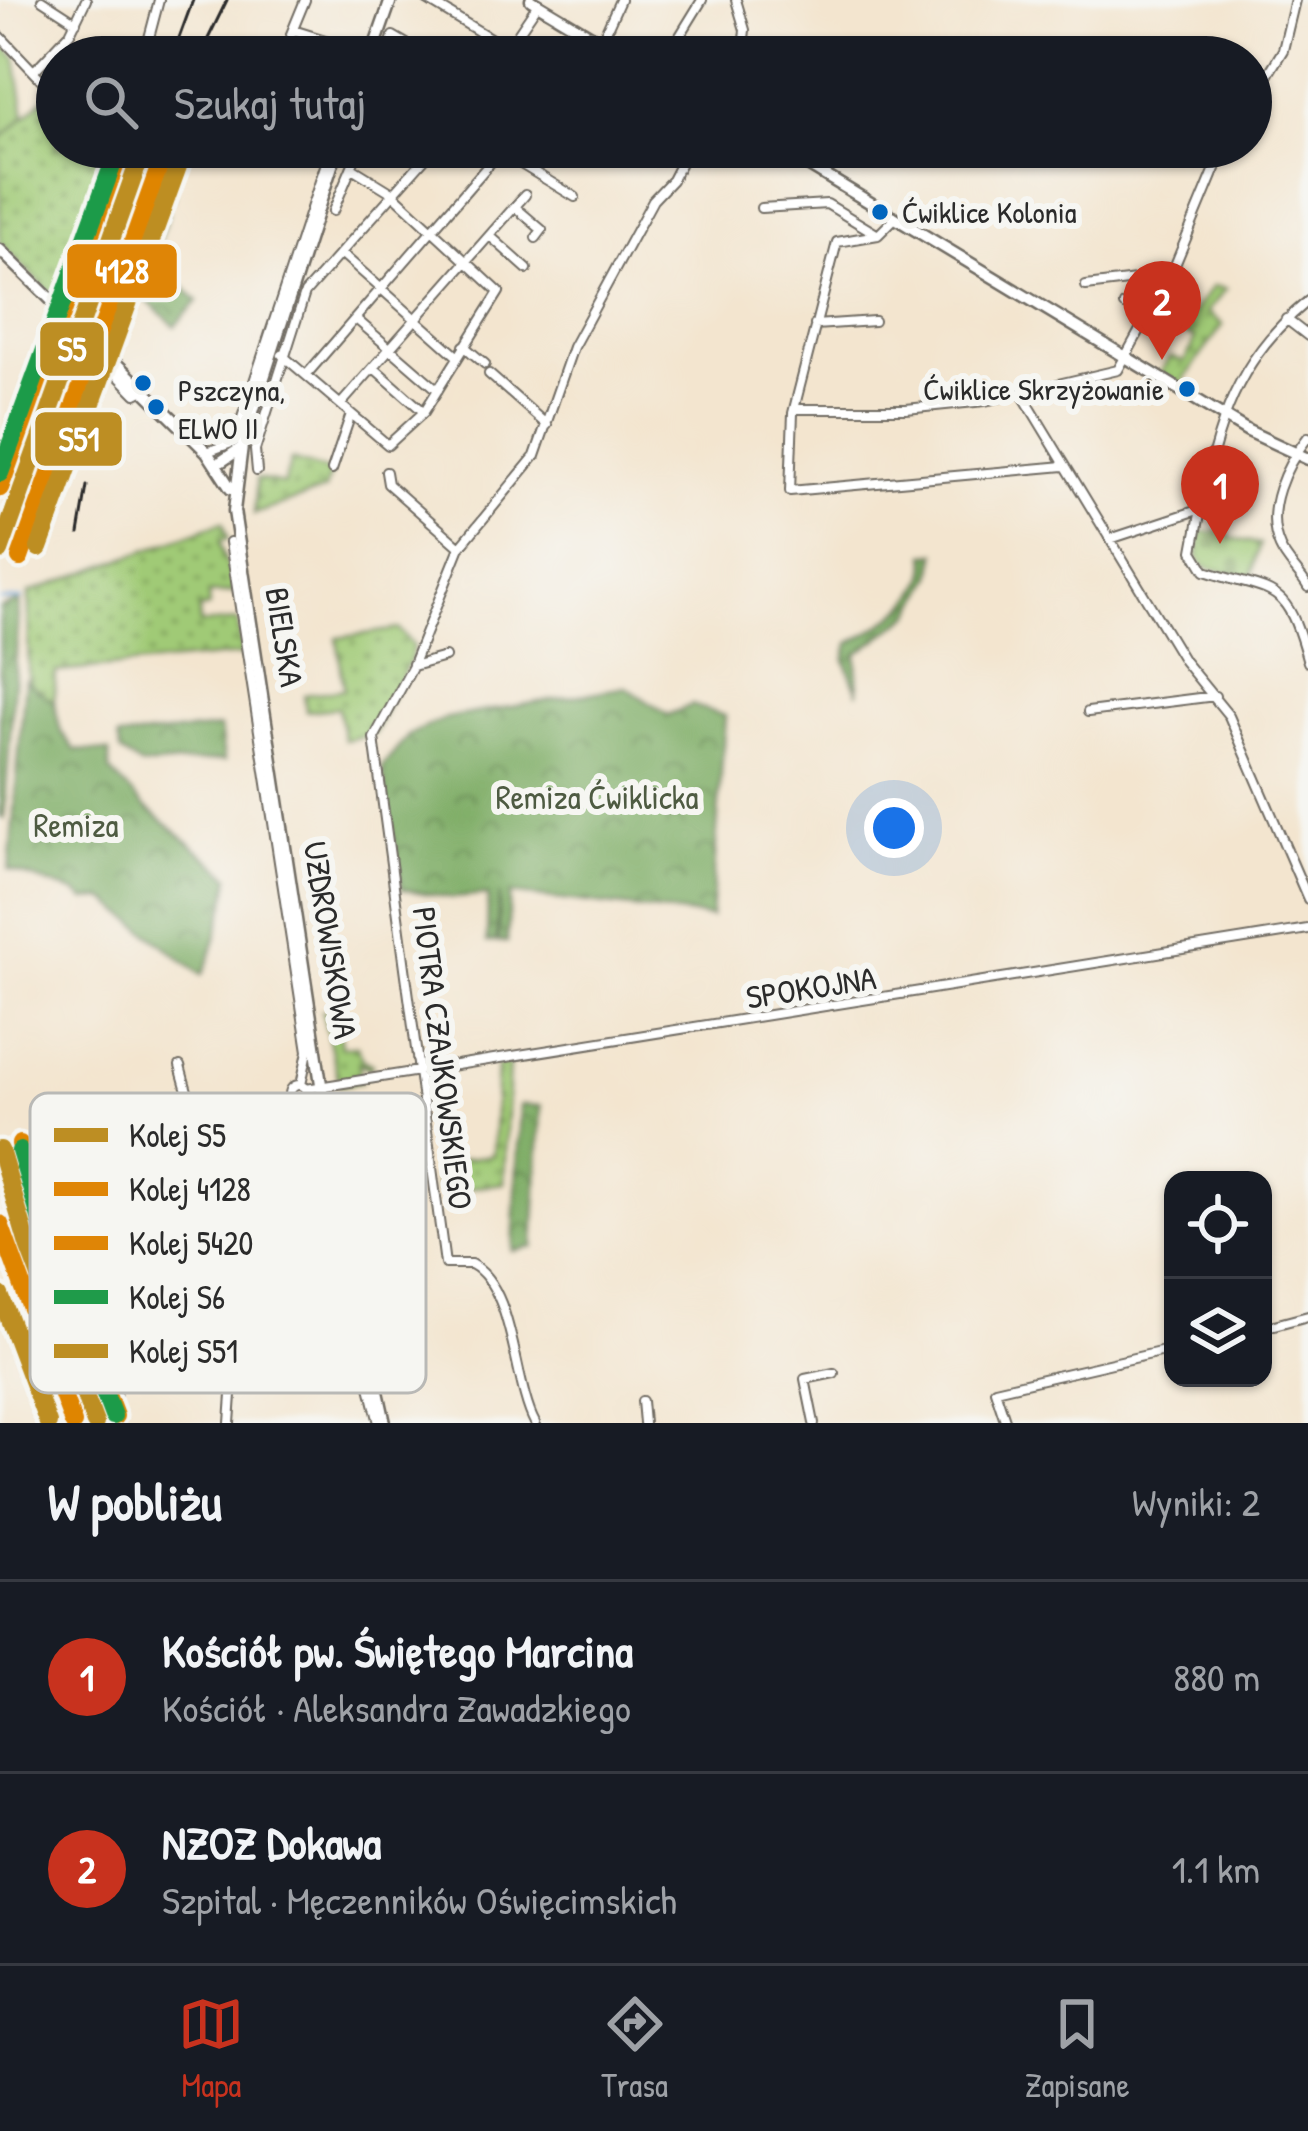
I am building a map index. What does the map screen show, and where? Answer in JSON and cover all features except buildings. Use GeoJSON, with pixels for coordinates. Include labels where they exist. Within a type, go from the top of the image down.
{"type":"FeatureCollection","features":[{"type":"Feature","properties":{"kind":"main road"},"geometry":{"type":"LineString","coordinates":[[376,36],[388,0]]}},
{"type":"Feature","properties":{"kind":"main road"},"geometry":{"type":"LineString","coordinates":[[535,2],[591,36]]}},
{"type":"Feature","properties":{"kind":"main road"},"geometry":{"type":"LineString","coordinates":[[240,467],[281,312],[332,168]]}},
{"type":"Feature","properties":{"kind":"main road"},"geometry":{"type":"LineString","coordinates":[[240,467],[333,168]]}},
{"type":"Feature","properties":{"kind":"main road"},"geometry":{"type":"LineString","coordinates":[[813,168],[1222,416],[1302,456]]}},
{"type":"Feature","properties":{"kind":"main road"},"geometry":{"type":"LineString","coordinates":[[0,250],[214,458],[229,479],[234,498]]}},
{"type":"Feature","properties":{"kind":"main road"},"geometry":{"type":"LineString","coordinates":[[214,458],[242,446]]}},
{"type":"Feature","properties":{"kind":"main road"},"geometry":{"type":"LineString","coordinates":[[214,458],[240,467]]}},
{"type":"Feature","properties":{"kind":"main road","name":"BIELSKA"},"geometry":{"type":"LineString","coordinates":[[240,467],[234,498],[273,799],[283,818]]}},
{"type":"Feature","properties":{"kind":"main road","name":"BIELSKA"},"geometry":{"type":"LineString","coordinates":[[240,467],[243,541],[279,754],[283,818]]}},
{"type":"Feature","properties":{"kind":"main road","name":"UZDROWISKOWA"},"geometry":{"type":"LineString","coordinates":[[283,818],[324,1090]]}},
{"type":"Feature","properties":{"kind":"main road","name":"UZDROWISKOWA"},"geometry":{"type":"LineString","coordinates":[[283,818],[324,1093]]}},
{"type":"Feature","properties":{"kind":"main road","name":"UZDROWISKOWA"},"geometry":{"type":"LineString","coordinates":[[378,1393],[385,1423]]}},
{"type":"Feature","properties":{"kind":"street"},"geometry":{"type":"LineString","coordinates":[[42,0],[76,22]]}},
{"type":"Feature","properties":{"kind":"street"},"geometry":{"type":"LineString","coordinates":[[64,36],[86,0]]}},
{"type":"Feature","properties":{"kind":"street"},"geometry":{"type":"LineString","coordinates":[[149,36],[159,0]]}},
{"type":"Feature","properties":{"kind":"street"},"geometry":{"type":"LineString","coordinates":[[305,0],[292,32],[307,36]]}},
{"type":"Feature","properties":{"kind":"street"},"geometry":{"type":"LineString","coordinates":[[428,0],[480,36]]}},
{"type":"Feature","properties":{"kind":"street"},"geometry":{"type":"LineString","coordinates":[[604,36],[620,0]]}},
{"type":"Feature","properties":{"kind":"street"},"geometry":{"type":"LineString","coordinates":[[680,36],[702,0]]}},
{"type":"Feature","properties":{"kind":"street"},"geometry":{"type":"LineString","coordinates":[[736,0],[744,36]]}},
{"type":"Feature","properties":{"kind":"street"},"geometry":{"type":"LineString","coordinates":[[1272,68],[1282,52],[1295,0]]}},
{"type":"Feature","properties":{"kind":"street"},"geometry":{"type":"LineString","coordinates":[[515,36],[535,2]]}},
{"type":"Feature","properties":{"kind":"street"},"geometry":{"type":"LineString","coordinates":[[0,36],[36,69]]}},
{"type":"Feature","properties":{"kind":"street"},"geometry":{"type":"LineString","coordinates":[[214,458],[234,442],[281,312],[324,168]]}},
{"type":"Feature","properties":{"kind":"street"},"geometry":{"type":"LineString","coordinates":[[282,355],[388,445],[424,412],[499,290],[393,194],[352,168],[334,211]]}},
{"type":"Feature","properties":{"kind":"street"},"geometry":{"type":"LineString","coordinates":[[240,467],[257,471],[255,450],[299,303],[416,168]]}},
{"type":"Feature","properties":{"kind":"street"},"geometry":{"type":"LineString","coordinates":[[307,374],[484,168]]}},
{"type":"Feature","properties":{"kind":"street"},"geometry":{"type":"LineString","coordinates":[[529,168],[574,197]]}},
{"type":"Feature","properties":{"kind":"street","name":"PIOTRA CZAJKOWSKIEGO"},"geometry":{"type":"LineString","coordinates":[[423,1093],[374,738],[413,667],[430,610],[460,547],[535,456],[580,332],[653,200],[678,168]]}},
{"type":"Feature","properties":{"kind":"street"},"geometry":{"type":"LineString","coordinates":[[794,409],[907,409],[1022,394],[1116,371],[1170,275],[1215,168]]}},
{"type":"Feature","properties":{"kind":"street"},"geometry":{"type":"LineString","coordinates":[[341,404],[525,195]]}},
{"type":"Feature","properties":{"kind":"street"},"geometry":{"type":"LineString","coordinates":[[761,208],[826,204],[878,235]]}},
{"type":"Feature","properties":{"kind":"street"},"geometry":{"type":"LineString","coordinates":[[515,207],[539,234]]}},
{"type":"Feature","properties":{"kind":"street"},"geometry":{"type":"LineString","coordinates":[[896,217],[878,235],[837,242],[794,409],[790,491],[1064,466]]}},
{"type":"Feature","properties":{"kind":"street"},"geometry":{"type":"LineString","coordinates":[[490,236],[527,269]]}},
{"type":"Feature","properties":{"kind":"street"},"geometry":{"type":"LineString","coordinates":[[341,253],[458,357]]}},
{"type":"Feature","properties":{"kind":"street"},"geometry":{"type":"LineString","coordinates":[[1086,286],[1170,275]]}},
{"type":"Feature","properties":{"kind":"street"},"geometry":{"type":"LineString","coordinates":[[1124,305],[1156,300]]}},
{"type":"Feature","properties":{"kind":"street"},"geometry":{"type":"LineString","coordinates":[[1308,301],[1249,363],[1222,416],[1193,551],[1199,566],[1274,589],[1294,620],[1308,662]]}},
{"type":"Feature","properties":{"kind":"street"},"geometry":{"type":"LineString","coordinates":[[356,319],[438,390]]}},
{"type":"Feature","properties":{"kind":"street"},"geometry":{"type":"LineString","coordinates":[[1286,319],[1308,336]]}},
{"type":"Feature","properties":{"kind":"street"},"geometry":{"type":"LineString","coordinates":[[815,325],[874,321]]}},
{"type":"Feature","properties":{"kind":"street"},"geometry":{"type":"LineString","coordinates":[[464,346],[485,364]]}},
{"type":"Feature","properties":{"kind":"street"},"geometry":{"type":"LineString","coordinates":[[89,359],[96,352],[136,394],[143,390]]}},
{"type":"Feature","properties":{"kind":"street"},"geometry":{"type":"LineString","coordinates":[[374,368],[424,412]]}},
{"type":"Feature","properties":{"kind":"street"},"geometry":{"type":"LineString","coordinates":[[489,374],[547,425]]}},
{"type":"Feature","properties":{"kind":"street"},"geometry":{"type":"LineString","coordinates":[[1022,394],[1184,661],[1214,696],[1239,737],[1308,899]]}},
{"type":"Feature","properties":{"kind":"street"},"geometry":{"type":"LineString","coordinates":[[332,470],[350,414]]}},
{"type":"Feature","properties":{"kind":"street"},"geometry":{"type":"LineString","coordinates":[[1308,437],[1302,456],[1282,479],[1275,523],[1281,550],[1308,587]]}},
{"type":"Feature","properties":{"kind":"street"},"geometry":{"type":"LineString","coordinates":[[386,472],[388,484],[460,547]]}},
{"type":"Feature","properties":{"kind":"street"},"geometry":{"type":"LineString","coordinates":[[1110,539],[1204,508]]}},
{"type":"Feature","properties":{"kind":"street"},"geometry":{"type":"LineString","coordinates":[[230,542],[273,799],[308,1052],[304,1093],[291,1089],[291,1093]]}},
{"type":"Feature","properties":{"kind":"street"},"geometry":{"type":"LineString","coordinates":[[1294,620],[1308,613]]}},
{"type":"Feature","properties":{"kind":"street"},"geometry":{"type":"LineString","coordinates":[[413,667],[445,657]]}},
{"type":"Feature","properties":{"kind":"street"},"geometry":{"type":"LineString","coordinates":[[1088,712],[1214,696]]}},
{"type":"Feature","properties":{"kind":"street","name":"SPOKOJNA"},"geometry":{"type":"LineString","coordinates":[[304,1093],[1308,929]]}},
{"type":"Feature","properties":{"kind":"street"},"geometry":{"type":"LineString","coordinates":[[180,1066],[188,1093]]}},
{"type":"Feature","properties":{"kind":"street","name":"PIOTRA CZAJKOWSKIEGO"},"geometry":{"type":"LineString","coordinates":[[426,1114],[445,1264],[471,1264],[485,1276],[512,1332],[523,1397],[535,1423]]}},
{"type":"Feature","properties":{"kind":"street"},"geometry":{"type":"LineString","coordinates":[[1272,1326],[1308,1316]]}},
{"type":"Feature","properties":{"kind":"street"},"geometry":{"type":"LineString","coordinates":[[1006,1423],[995,1390],[1164,1350]]}},
{"type":"Feature","properties":{"kind":"street"},"geometry":{"type":"LineString","coordinates":[[814,1423],[805,1379],[834,1373]]}},
{"type":"Feature","properties":{"kind":"street"},"geometry":{"type":"LineString","coordinates":[[116,1393],[118,1423]]}},
{"type":"Feature","properties":{"kind":"street"},"geometry":{"type":"LineString","coordinates":[[377,1393],[385,1423]]}},
{"type":"Feature","properties":{"kind":"street"},"geometry":{"type":"LineString","coordinates":[[642,1401],[644,1423]]}},
{"type":"Feature","properties":{"kind":"green space"},"geometry":{"type":"Polygon","coordinates":[[[0,41],[16,58],[25,115],[0,140],[0,41]]]}},
{"type":"Feature","properties":{"kind":"green space"},"geometry":{"type":"Polygon","coordinates":[[[36,106],[36,168],[118,168],[73,315],[0,244],[0,140],[36,106]]]}},
{"type":"Feature","properties":{"kind":"green space"},"geometry":{"type":"Polygon","coordinates":[[[149,179],[174,195],[164,209],[168,212],[154,259],[198,301],[175,326],[130,285],[108,298],[96,294],[149,179]]]}},
{"type":"Feature","properties":{"kind":"green space"},"geometry":{"type":"Polygon","coordinates":[[[1213,286],[1226,289],[1207,312],[1223,325],[1180,385],[1160,373],[1170,357],[1185,362],[1195,338],[1179,331],[1213,286]]]}},
{"type":"Feature","properties":{"kind":"green space"},"geometry":{"type":"Polygon","coordinates":[[[291,460],[330,472],[325,490],[254,514],[257,479],[284,484],[291,460]]]}},
{"type":"Feature","properties":{"kind":"green space"},"geometry":{"type":"Polygon","coordinates":[[[223,522],[228,539],[220,541],[235,592],[208,594],[209,607],[199,609],[200,624],[238,621],[242,655],[56,672],[54,702],[28,686],[29,593],[223,522]]]}},
{"type":"Feature","properties":{"kind":"green space"},"geometry":{"type":"Polygon","coordinates":[[[1227,531],[1231,538],[1260,544],[1251,578],[1205,567],[1198,558],[1201,532],[1227,531]]]}},
{"type":"Feature","properties":{"kind":"green space"},"geometry":{"type":"Polygon","coordinates":[[[937,553],[933,576],[912,614],[857,654],[858,693],[845,660],[849,644],[902,609],[922,584],[926,554],[937,553]]]}},
{"type":"Feature","properties":{"kind":"green space"},"geometry":{"type":"Polygon","coordinates":[[[20,601],[4,819],[0,817],[0,608],[20,601]]]}},
{"type":"Feature","properties":{"kind":"green space"},"geometry":{"type":"Polygon","coordinates":[[[398,629],[413,646],[411,658],[374,734],[344,740],[338,708],[306,711],[304,695],[344,689],[337,638],[398,629]]]}},
{"type":"Feature","properties":{"kind":"green space","name":"Remiza"},"geometry":{"type":"Polygon","coordinates":[[[25,680],[54,702],[61,732],[75,750],[109,752],[110,771],[144,806],[230,876],[215,943],[202,975],[105,899],[85,900],[9,870],[25,680]]]}},
{"type":"Feature","properties":{"kind":"green space","name":"Remiza Ćwiklicka"},"geometry":{"type":"Polygon","coordinates":[[[626,687],[668,715],[692,705],[725,716],[711,917],[510,894],[507,942],[498,942],[499,894],[496,942],[487,942],[488,895],[452,898],[402,889],[382,767],[409,735],[446,718],[626,687]]]}},
{"type":"Feature","properties":{"kind":"green space"},"geometry":{"type":"Polygon","coordinates":[[[220,728],[224,760],[140,766],[121,752],[118,738],[220,728]]]}},
{"type":"Feature","properties":{"kind":"green space"},"geometry":{"type":"Polygon","coordinates":[[[336,1009],[341,1047],[357,1046],[363,1060],[372,1064],[370,1069],[359,1062],[361,1082],[340,1086],[322,1011],[336,1009]]]}},
{"type":"Feature","properties":{"kind":"green space"},"geometry":{"type":"Polygon","coordinates":[[[509,1063],[504,1183],[438,1192],[434,1163],[493,1155],[497,1065],[509,1063]]]}},
{"type":"Feature","properties":{"kind":"green space"},"geometry":{"type":"Polygon","coordinates":[[[520,1105],[541,1106],[534,1247],[513,1251],[520,1105]]]}},
{"type":"Feature","properties":{"kind":"waterway"},"geometry":{"type":"LineString","coordinates":[[1,600],[22,599]]}},
{"type":"Feature","properties":{"kind":"railway"},"geometry":{"type":"LineString","coordinates":[[180,36],[193,0]]}},
{"type":"Feature","properties":{"kind":"railway"},"geometry":{"type":"LineString","coordinates":[[209,36],[227,0]]}},
{"type":"Feature","properties":{"kind":"railway"},"geometry":{"type":"LineString","coordinates":[[100,264],[139,168]]}},
{"type":"Feature","properties":{"kind":"railway"},"geometry":{"type":"LineString","coordinates":[[58,374],[71,344]]}},
{"type":"Feature","properties":{"kind":"railway"},"geometry":{"type":"LineString","coordinates":[[43,422],[49,397]]}},
{"type":"Feature","properties":{"kind":"railway"},"geometry":{"type":"LineString","coordinates":[[79,534],[87,486]]}},
{"type":"Feature","properties":{"kind":"rail line","name":"S6"},"geometry":{"type":"LineString","coordinates":[[0,473],[111,168]]}},
{"type":"Feature","properties":{"kind":"rail line","name":"5420"},"geometry":{"type":"LineString","coordinates":[[0,488],[114,168]]}},
{"type":"Feature","properties":{"kind":"rail line","name":"S5"},"geometry":{"type":"LineString","coordinates":[[0,551],[137,168]]}},
{"type":"Feature","properties":{"kind":"rail line","name":"4128"},"geometry":{"type":"LineString","coordinates":[[20,558],[159,168]]}},
{"type":"Feature","properties":{"kind":"rail line","name":"S51"},"geometry":{"type":"LineString","coordinates":[[39,548],[177,168]]}},
{"type":"Feature","properties":{"kind":"rail line","name":"5420"},"geometry":{"type":"LineString","coordinates":[[20,1144],[30,1178]]}},
{"type":"Feature","properties":{"kind":"rail line","name":"S5"},"geometry":{"type":"LineString","coordinates":[[0,1150],[30,1250]]}},
{"type":"Feature","properties":{"kind":"rail line","name":"S6"},"geometry":{"type":"LineString","coordinates":[[20,1151],[30,1184]]}},
{"type":"Feature","properties":{"kind":"rail line","name":"4128"},"geometry":{"type":"LineString","coordinates":[[0,1224],[30,1306]]}},
{"type":"Feature","properties":{"kind":"rail line","name":"S51"},"geometry":{"type":"LineString","coordinates":[[0,1295],[30,1375]]}},
{"type":"Feature","properties":{"kind":"rail line","name":"S51"},"geometry":{"type":"LineString","coordinates":[[37,1393],[48,1423]]}},
{"type":"Feature","properties":{"kind":"rail line","name":"4128"},"geometry":{"type":"LineString","coordinates":[[62,1393],[73,1423]]}},
{"type":"Feature","properties":{"kind":"rail line","name":"S5"},"geometry":{"type":"LineString","coordinates":[[84,1393],[95,1423]]}},
{"type":"Feature","properties":{"kind":"rail line","name":"S6"},"geometry":{"type":"LineString","coordinates":[[104,1393],[113,1416]]}},
{"type":"Feature","properties":{"kind":"rail line","name":"5420"},"geometry":{"type":"LineString","coordinates":[[106,1393],[115,1416]]}},
{"type":"Feature","properties":{"kind":"place","name":"Ćwiklice Kolonia"},"geometry":{"type":"Point","coordinates":[880,212]}},
{"type":"Feature","properties":{"kind":"place","name":"NZOZ Dokawa"},"geometry":{"type":"Point","coordinates":[1162,360]}},
{"type":"Feature","properties":{"kind":"place","name":"Ćwiklice Skrzyżowanie"},"geometry":{"type":"Point","coordinates":[1187,389]}},
{"type":"Feature","properties":{"kind":"place","name":"Pszczyna, ELWO II"},"geometry":{"type":"Point","coordinates":[156,407]}},
{"type":"Feature","properties":{"kind":"place","name":"Kościół pw. Świętego Marcina"},"geometry":{"type":"Point","coordinates":[1220,544]}}]}
